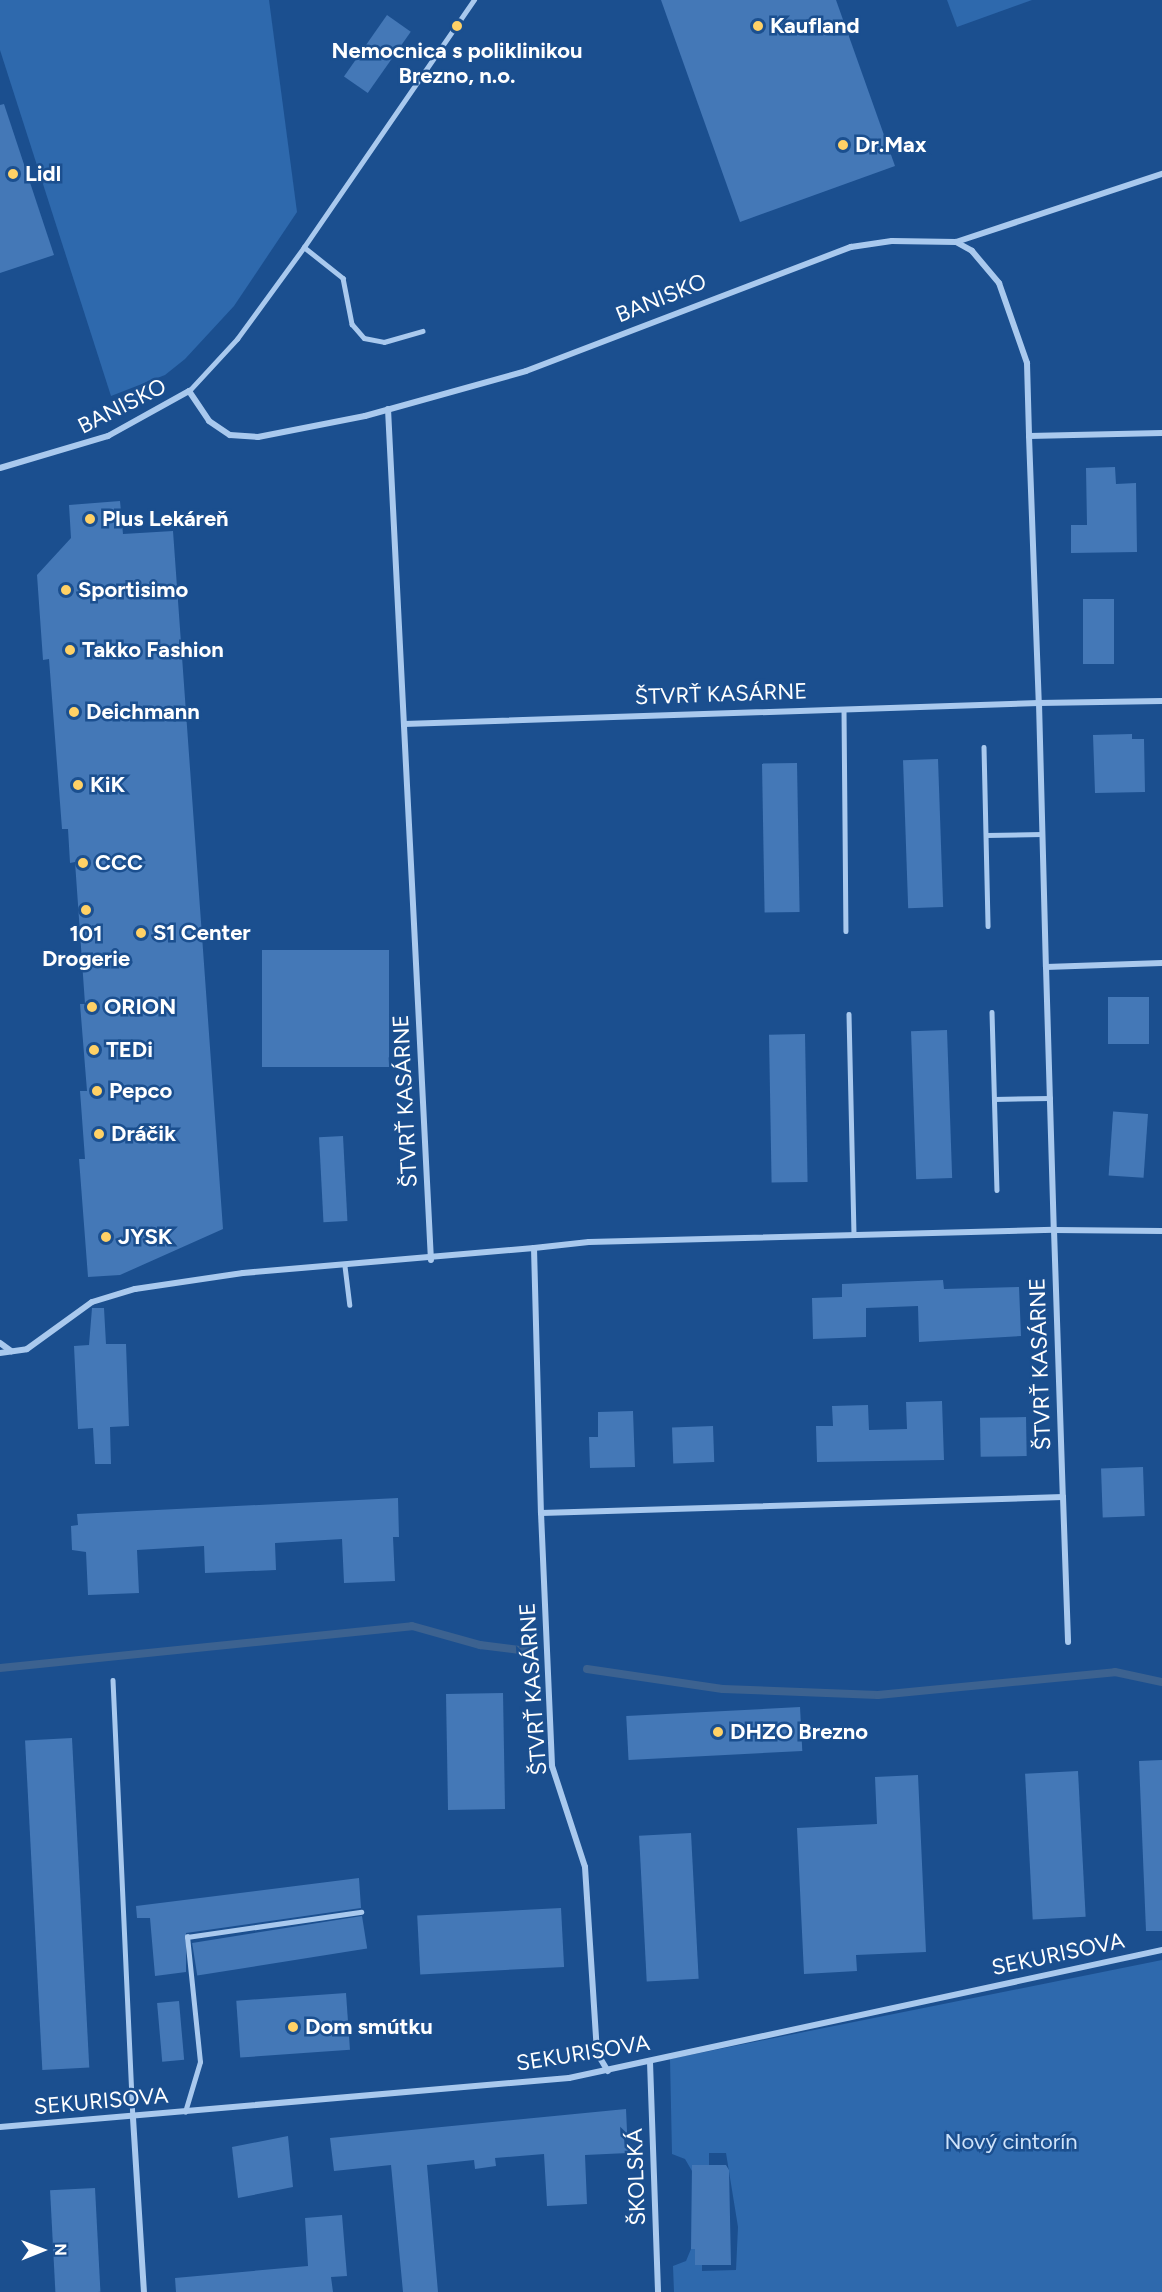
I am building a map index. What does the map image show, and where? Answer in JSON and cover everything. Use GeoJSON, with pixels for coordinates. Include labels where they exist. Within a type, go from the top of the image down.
{"type":"FeatureCollection","features":[{"type":"Feature","properties":{"kind":"street","name":"BANISKO"},"geometry":{"type":"LineString","coordinates":[[0,468],[108,436],[189,391],[209,421],[230,435],[258,437],[388,409],[526,370],[851,247],[892,241],[956,242],[1162,174]]}},
{"type":"Feature","properties":{"kind":"street","name":"ŠTVRŤ KASÁRNE"},"geometry":{"type":"LineString","coordinates":[[956,242],[972,251],[999,284],[1027,363],[1068,1642]]}},
{"type":"Feature","properties":{"kind":"street","name":"ŠTVRŤ KASÁRNE"},"geometry":{"type":"LineString","coordinates":[[388,409],[431,1260]]}},
{"type":"Feature","properties":{"kind":"street"},"geometry":{"type":"LineString","coordinates":[[1029,436],[1162,433]]}},
{"type":"Feature","properties":{"kind":"street","name":"ŠTVRŤ KASÁRNE"},"geometry":{"type":"LineString","coordinates":[[404,724],[1162,701]]}},
{"type":"Feature","properties":{"kind":"street"},"geometry":{"type":"LineString","coordinates":[[1046,967],[1162,963]]}},
{"type":"Feature","properties":{"kind":"street"},"geometry":{"type":"LineString","coordinates":[[0,1353],[27,1349],[92,1302],[116,1293],[243,1274],[431,1260],[534,1248],[854,1235],[1054,1230],[1162,1231]]}},
{"type":"Feature","properties":{"kind":"street","name":"ŠTVRŤ KASÁRNE"},"geometry":{"type":"LineString","coordinates":[[534,1248],[552,1766],[585,1867],[597,2053],[608,2071]]}},
{"type":"Feature","properties":{"kind":"street"},"geometry":{"type":"LineString","coordinates":[[0,1343],[11,1351]]}},
{"type":"Feature","properties":{"kind":"street"},"geometry":{"type":"LineString","coordinates":[[542,1513],[1063,1497]]}},
{"type":"Feature","properties":{"kind":"street","name":"SEKURISOVA"},"geometry":{"type":"LineString","coordinates":[[0,2127],[133,2118],[569,2078],[1162,1950]]}},
{"type":"Feature","properties":{"kind":"street","name":"ŠKOLSKÁ"},"geometry":{"type":"LineString","coordinates":[[650,2062],[658,2292]]}},
{"type":"Feature","properties":{"kind":"street"},"geometry":{"type":"LineString","coordinates":[[133,2118],[144,2292]]}},
{"type":"Feature","properties":{"kind":"lane","name":"BANISKO"},"geometry":{"type":"LineString","coordinates":[[189,391],[237,339],[304,248],[474,0]]}},
{"type":"Feature","properties":{"kind":"lane"},"geometry":{"type":"LineString","coordinates":[[304,248],[343,278],[352,324],[364,338],[384,342],[422,331]]}},
{"type":"Feature","properties":{"kind":"lane"},"geometry":{"type":"LineString","coordinates":[[844,709],[846,931]]}},
{"type":"Feature","properties":{"kind":"lane"},"geometry":{"type":"LineString","coordinates":[[984,747],[988,926]]}},
{"type":"Feature","properties":{"kind":"lane"},"geometry":{"type":"LineString","coordinates":[[986,835],[1042,834]]}},
{"type":"Feature","properties":{"kind":"lane"},"geometry":{"type":"LineString","coordinates":[[992,1012],[997,1190]]}},
{"type":"Feature","properties":{"kind":"lane"},"geometry":{"type":"LineString","coordinates":[[849,1014],[854,1235]]}},
{"type":"Feature","properties":{"kind":"lane"},"geometry":{"type":"LineString","coordinates":[[994,1099],[1050,1098]]}},
{"type":"Feature","properties":{"kind":"lane"},"geometry":{"type":"LineString","coordinates":[[345,1266],[350,1305]]}},
{"type":"Feature","properties":{"kind":"lane"},"geometry":{"type":"LineString","coordinates":[[113,1680],[133,2118]]}},
{"type":"Feature","properties":{"kind":"lane"},"geometry":{"type":"LineString","coordinates":[[185,2112],[200,2062],[188,1937],[361,1912]]}},
{"type":"Feature","properties":{"kind":"green space"},"geometry":{"type":"Polygon","coordinates":[[[0,0],[269,0],[297,212],[234,306],[185,359],[165,375],[111,396],[0,50],[0,0]]]}},
{"type":"Feature","properties":{"kind":"green space"},"geometry":{"type":"Polygon","coordinates":[[[947,0],[1032,0],[957,27],[947,0]]]}},
{"type":"Feature","properties":{"kind":"green space","name":"Nový cintorín"},"geometry":{"type":"Polygon","coordinates":[[[1162,1960],[1162,2292],[674,2292],[673,2266],[686,2261],[691,2249],[695,2249],[695,2265],[702,2265],[702,2271],[736,2270],[738,2227],[726,2153],[709,2153],[709,2165],[692,2165],[692,2171],[685,2159],[672,2154],[670,2059],[1162,1960]]]}},
{"type":"Feature","properties":{"kind":"building"},"geometry":{"type":"Polygon","coordinates":[[[661,0],[836,0],[895,166],[740,222],[661,0]]]}},
{"type":"Feature","properties":{"kind":"building"},"geometry":{"type":"Polygon","coordinates":[[[387,15],[411,32],[368,93],[344,76],[387,15]]]}},
{"type":"Feature","properties":{"kind":"building","name":"Lidl"},"geometry":{"type":"Polygon","coordinates":[[[4,104],[54,255],[0,273],[0,105],[4,104]]]}},
{"type":"Feature","properties":{"kind":"building"},"geometry":{"type":"Polygon","coordinates":[[[1115,467],[1116,484],[1136,483],[1137,552],[1071,553],[1071,525],[1087,525],[1086,468],[1115,467]]]}},
{"type":"Feature","properties":{"kind":"building","name":"S1 Center"},"geometry":{"type":"Polygon","coordinates":[[[120,501],[123,534],[173,531],[223,1229],[120,1275],[88,1277],[79,1159],[85,1159],[80,1091],[87,1091],[80,1004],[85,1004],[75,862],[70,863],[68,829],[62,829],[49,659],[43,660],[37,575],[71,538],[69,505],[120,501]]]}},
{"type":"Feature","properties":{"kind":"building"},"geometry":{"type":"Polygon","coordinates":[[[1083,599],[1114,599],[1114,664],[1083,664],[1083,599]]]}},
{"type":"Feature","properties":{"kind":"building"},"geometry":{"type":"Polygon","coordinates":[[[1132,734],[1132,739],[1144,739],[1145,792],[1095,793],[1093,735],[1132,734]]]}},
{"type":"Feature","properties":{"kind":"building"},"geometry":{"type":"Polygon","coordinates":[[[938,759],[943,907],[908,908],[903,760],[938,759]]]}},
{"type":"Feature","properties":{"kind":"building"},"geometry":{"type":"Polygon","coordinates":[[[797,763],[800,912],[765,913],[762,764],[797,763]]]}},
{"type":"Feature","properties":{"kind":"building"},"geometry":{"type":"Polygon","coordinates":[[[262,950],[389,950],[389,1067],[262,1067],[262,950]]]}},
{"type":"Feature","properties":{"kind":"building"},"geometry":{"type":"Polygon","coordinates":[[[1108,997],[1149,997],[1149,1044],[1108,1044],[1108,997]]]}},
{"type":"Feature","properties":{"kind":"building"},"geometry":{"type":"Polygon","coordinates":[[[947,1030],[952,1178],[916,1179],[911,1031],[947,1030]]]}},
{"type":"Feature","properties":{"kind":"building"},"geometry":{"type":"Polygon","coordinates":[[[805,1034],[808,1182],[772,1183],[769,1035],[805,1034]]]}},
{"type":"Feature","properties":{"kind":"building"},"geometry":{"type":"Polygon","coordinates":[[[1113,1112],[1148,1114],[1144,1178],[1109,1175],[1113,1112]]]}},
{"type":"Feature","properties":{"kind":"building"},"geometry":{"type":"Polygon","coordinates":[[[343,1136],[347,1221],[323,1222],[319,1137],[343,1136]]]}},
{"type":"Feature","properties":{"kind":"building"},"geometry":{"type":"Polygon","coordinates":[[[943,1280],[944,1289],[1019,1287],[1021,1336],[919,1342],[918,1306],[866,1308],[866,1337],[813,1339],[812,1298],[842,1297],[842,1284],[943,1280]]]}},
{"type":"Feature","properties":{"kind":"building"},"geometry":{"type":"Polygon","coordinates":[[[92,1308],[104,1308],[106,1344],[126,1344],[129,1426],[110,1427],[111,1464],[95,1464],[93,1428],[78,1429],[74,1346],[89,1345],[92,1308]]]}},
{"type":"Feature","properties":{"kind":"building"},"geometry":{"type":"Polygon","coordinates":[[[942,1401],[944,1460],[817,1462],[816,1426],[833,1426],[832,1406],[868,1405],[869,1430],[907,1429],[906,1402],[942,1401]]]}},
{"type":"Feature","properties":{"kind":"building"},"geometry":{"type":"Polygon","coordinates":[[[633,1411],[635,1467],[590,1468],[589,1437],[598,1437],[598,1412],[633,1411]]]}},
{"type":"Feature","properties":{"kind":"building"},"geometry":{"type":"Polygon","coordinates":[[[1026,1417],[1027,1456],[981,1457],[980,1418],[1026,1417]]]}},
{"type":"Feature","properties":{"kind":"building"},"geometry":{"type":"Polygon","coordinates":[[[713,1426],[714,1462],[673,1463],[672,1427],[713,1426]]]}},
{"type":"Feature","properties":{"kind":"building"},"geometry":{"type":"Polygon","coordinates":[[[1143,1467],[1145,1516],[1103,1517],[1101,1468],[1143,1467]]]}},
{"type":"Feature","properties":{"kind":"building"},"geometry":{"type":"Polygon","coordinates":[[[398,1498],[399,1537],[393,1537],[395,1581],[344,1583],[342,1539],[275,1543],[276,1570],[205,1573],[204,1546],[137,1550],[139,1593],[88,1595],[86,1552],[72,1550],[71,1526],[78,1525],[77,1514],[398,1498]]]}},
{"type":"Feature","properties":{"kind":"building"},"geometry":{"type":"Polygon","coordinates":[[[503,1693],[505,1809],[448,1810],[446,1694],[503,1693]]]}},
{"type":"Feature","properties":{"kind":"building"},"geometry":{"type":"Polygon","coordinates":[[[800,1707],[802,1751],[629,1760],[626,1716],[800,1707]]]}},
{"type":"Feature","properties":{"kind":"building"},"geometry":{"type":"Polygon","coordinates":[[[72,1738],[89,2068],[42,2070],[25,1740],[72,1738]]]}},
{"type":"Feature","properties":{"kind":"building"},"geometry":{"type":"Polygon","coordinates":[[[1162,1760],[1162,1931],[1146,1931],[1139,1761],[1162,1760]]]}},
{"type":"Feature","properties":{"kind":"building"},"geometry":{"type":"Polygon","coordinates":[[[1078,1771],[1086,1917],[1033,1920],[1025,1774],[1078,1771]]]}},
{"type":"Feature","properties":{"kind":"building"},"geometry":{"type":"Polygon","coordinates":[[[918,1775],[926,1952],[856,1955],[857,1971],[804,1974],[797,1828],[877,1824],[875,1777],[918,1775]]]}},
{"type":"Feature","properties":{"kind":"building"},"geometry":{"type":"Polygon","coordinates":[[[691,1833],[699,1979],[647,1982],[639,1836],[691,1833]]]}},
{"type":"Feature","properties":{"kind":"building"},"geometry":{"type":"Polygon","coordinates":[[[359,1878],[361,1908],[186,1933],[186,1972],[155,1976],[150,1918],[137,1918],[136,1906],[359,1878]]]}},
{"type":"Feature","properties":{"kind":"building"},"geometry":{"type":"Polygon","coordinates":[[[561,1908],[564,1967],[420,1974],[417,1916],[561,1908]]]}},
{"type":"Feature","properties":{"kind":"building"},"geometry":{"type":"Polygon","coordinates":[[[362,1916],[367,1949],[197,1976],[192,1943],[362,1916]]]}},
{"type":"Feature","properties":{"kind":"building","name":"Dom smútku"},"geometry":{"type":"Polygon","coordinates":[[[346,1993],[350,2050],[240,2058],[236,2001],[346,1993]]]}},
{"type":"Feature","properties":{"kind":"building"},"geometry":{"type":"Polygon","coordinates":[[[179,2001],[184,2060],[162,2062],[157,2003],[179,2001]]]}},
{"type":"Feature","properties":{"kind":"building"},"geometry":{"type":"Polygon","coordinates":[[[626,2109],[628,2153],[585,2155],[587,2204],[547,2206],[544,2154],[495,2158],[496,2166],[475,2169],[474,2160],[427,2165],[438,2292],[403,2292],[391,2165],[334,2171],[330,2138],[626,2109]]]}},
{"type":"Feature","properties":{"kind":"building"},"geometry":{"type":"Polygon","coordinates":[[[288,2136],[293,2187],[238,2198],[232,2147],[288,2136]]]}},
{"type":"Feature","properties":{"kind":"building"},"geometry":{"type":"Polygon","coordinates":[[[692,2165],[726,2165],[729,2170],[731,2265],[695,2265],[695,2249],[691,2249],[692,2165]]]}},
{"type":"Feature","properties":{"kind":"building"},"geometry":{"type":"Polygon","coordinates":[[[95,2188],[100,2292],[55,2292],[50,2190],[95,2188]]]}},
{"type":"Feature","properties":{"kind":"building"},"geometry":{"type":"Polygon","coordinates":[[[342,2215],[347,2276],[331,2277],[333,2292],[176,2292],[175,2278],[308,2266],[305,2218],[342,2215]]]}},
{"type":"Feature","properties":{"kind":"waterway"},"geometry":{"type":"LineString","coordinates":[[0,1668],[412,1626],[480,1645],[528,1651]]}},
{"type":"Feature","properties":{"kind":"waterway"},"geometry":{"type":"LineString","coordinates":[[587,1669],[723,1689],[878,1695],[1115,1672],[1162,1682]]}},
{"type":"Feature","properties":{"kind":"place","name":"Nemocnica s poliklinikou Brezno, n.o."},"geometry":{"type":"Point","coordinates":[457,26]}},
{"type":"Feature","properties":{"kind":"place","name":"Kaufland"},"geometry":{"type":"Point","coordinates":[758,26]}},
{"type":"Feature","properties":{"kind":"place","name":"Dr.Max"},"geometry":{"type":"Point","coordinates":[843,145]}},
{"type":"Feature","properties":{"kind":"place","name":"Lidl"},"geometry":{"type":"Point","coordinates":[13,174]}},
{"type":"Feature","properties":{"kind":"place","name":"Plus Lekáreň"},"geometry":{"type":"Point","coordinates":[90,519]}},
{"type":"Feature","properties":{"kind":"place","name":"Sportisimo"},"geometry":{"type":"Point","coordinates":[66,590]}},
{"type":"Feature","properties":{"kind":"place","name":"Takko Fashion"},"geometry":{"type":"Point","coordinates":[70,650]}},
{"type":"Feature","properties":{"kind":"place","name":"Deichmann"},"geometry":{"type":"Point","coordinates":[74,712]}},
{"type":"Feature","properties":{"kind":"place","name":"KiK"},"geometry":{"type":"Point","coordinates":[78,785]}},
{"type":"Feature","properties":{"kind":"place","name":"CCC"},"geometry":{"type":"Point","coordinates":[83,863]}},
{"type":"Feature","properties":{"kind":"place","name":"101 Drogerie"},"geometry":{"type":"Point","coordinates":[86,910]}},
{"type":"Feature","properties":{"kind":"place","name":"S1 Center"},"geometry":{"type":"Point","coordinates":[141,933]}},
{"type":"Feature","properties":{"kind":"place","name":"ORION"},"geometry":{"type":"Point","coordinates":[92,1007]}},
{"type":"Feature","properties":{"kind":"place","name":"TEDi"},"geometry":{"type":"Point","coordinates":[94,1050]}},
{"type":"Feature","properties":{"kind":"place","name":"Pepco"},"geometry":{"type":"Point","coordinates":[97,1091]}},
{"type":"Feature","properties":{"kind":"place","name":"Dráčik"},"geometry":{"type":"Point","coordinates":[99,1134]}},
{"type":"Feature","properties":{"kind":"place","name":"JYSK"},"geometry":{"type":"Point","coordinates":[106,1237]}},
{"type":"Feature","properties":{"kind":"place","name":"DHZO Brezno"},"geometry":{"type":"Point","coordinates":[718,1732]}},
{"type":"Feature","properties":{"kind":"place","name":"Dom smútku"},"geometry":{"type":"Point","coordinates":[293,2027]}}]}
